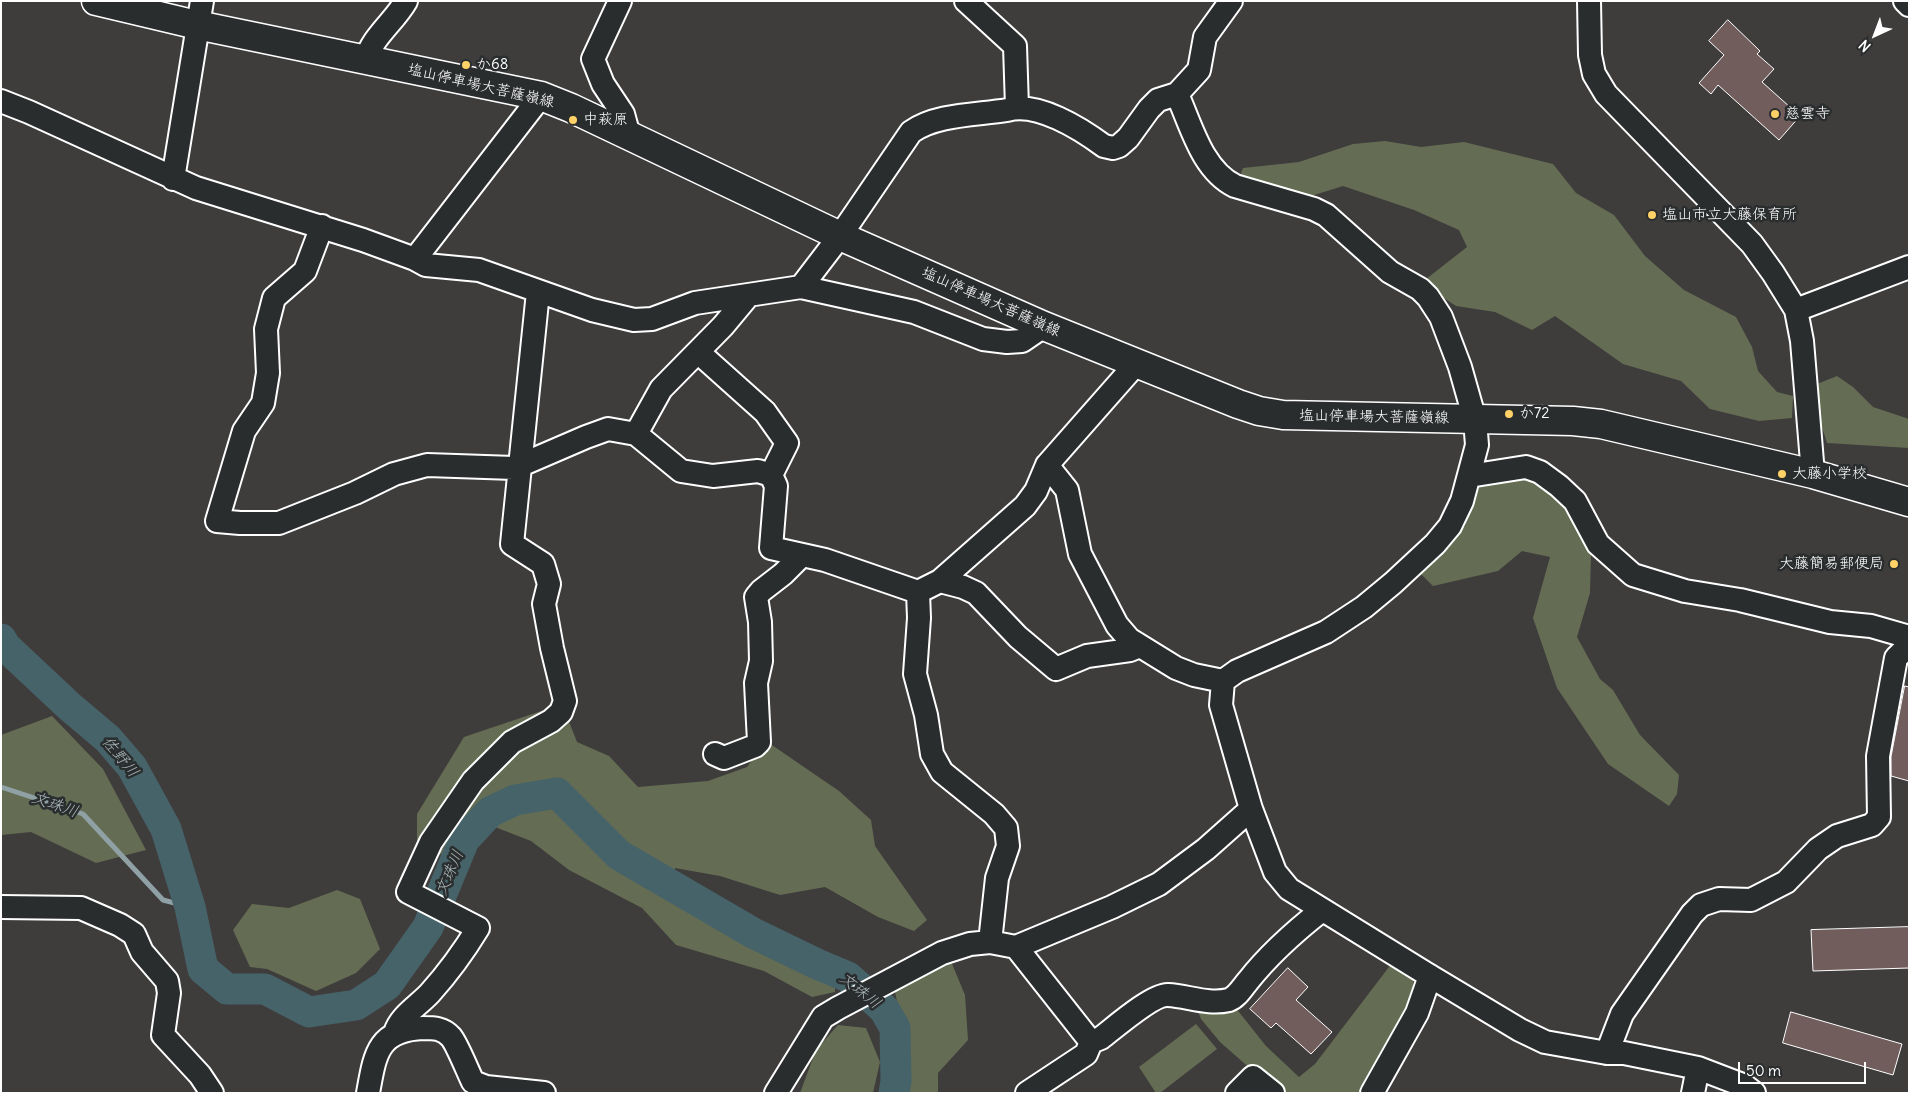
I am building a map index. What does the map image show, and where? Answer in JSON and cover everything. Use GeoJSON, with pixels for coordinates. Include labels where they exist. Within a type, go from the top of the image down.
{"type":"FeatureCollection","features":[{"type":"Feature","properties":{"kind":"main road","name":"塩山停車場大菩薩嶺線"},"geometry":{"type":"LineString","coordinates":[[96,1],[200,13],[366,60],[541,96],[571,108],[840,236],[1044,326],[1136,364],[1259,411],[1284,415],[1600,424],[1813,474],[1909,502]]}},
{"type":"Feature","properties":{"kind":"street"},"geometry":{"type":"LineString","coordinates":[[366,60],[370,47],[397,16],[406,1]]}},
{"type":"Feature","properties":{"kind":"street"},"geometry":{"type":"LineString","coordinates":[[620,1],[593,59],[603,84],[623,114],[629,136]]}},
{"type":"Feature","properties":{"kind":"street"},"geometry":{"type":"LineString","coordinates":[[966,1],[1015,46],[1016,107]]}},
{"type":"Feature","properties":{"kind":"street"},"geometry":{"type":"LineString","coordinates":[[802,287],[840,236],[911,132],[918,127],[934,120],[1007,110],[1016,107],[1057,117],[1104,146],[1113,148],[1119,146],[1128,138],[1158,100],[1177,94],[1199,70],[1205,37],[1230,1]]}},
{"type":"Feature","properties":{"kind":"street"},"geometry":{"type":"LineString","coordinates":[[1589,1],[1590,55],[1594,74],[1606,94],[1752,244],[1796,310],[1802,341],[1813,474]]}},
{"type":"Feature","properties":{"kind":"street"},"geometry":{"type":"LineString","coordinates":[[1905,1],[1909,5]]}},
{"type":"Feature","properties":{"kind":"street"},"geometry":{"type":"LineString","coordinates":[[172,178],[200,13]]}},
{"type":"Feature","properties":{"kind":"street"},"geometry":{"type":"LineString","coordinates":[[1047,465],[1067,490],[1080,554],[1117,625],[1129,639],[1176,668],[1194,675],[1223,681],[1237,671],[1326,632],[1364,607],[1435,544],[1450,526],[1462,502],[1477,445],[1475,420],[1460,367],[1441,317],[1428,297],[1420,289],[1390,272],[1326,215],[1314,209],[1235,186],[1225,181],[1207,161],[1177,94]]}},
{"type":"Feature","properties":{"kind":"street"},"geometry":{"type":"LineString","coordinates":[[415,259],[541,96]]}},
{"type":"Feature","properties":{"kind":"street"},"geometry":{"type":"LineString","coordinates":[[1,101],[196,188],[322,226],[415,259],[426,265],[479,270],[592,310],[634,320],[652,320],[695,303],[802,287],[914,312],[983,339],[1007,342],[1022,341],[1044,326]]}},
{"type":"Feature","properties":{"kind":"street"},"geometry":{"type":"LineString","coordinates":[[322,226],[305,271],[274,298],[266,329],[268,373],[263,403],[244,431],[217,521],[279,523],[355,493],[394,474],[427,465],[514,468],[608,429],[636,434],[681,471],[713,476],[758,471],[771,475],[776,486],[771,548],[824,560],[918,592],[940,581],[1025,506],[1036,491],[1047,465],[1136,364]]}},
{"type":"Feature","properties":{"kind":"street"},"geometry":{"type":"LineString","coordinates":[[1796,310],[1909,267]]}},
{"type":"Feature","properties":{"kind":"street"},"geometry":{"type":"LineString","coordinates":[[368,1093],[374,1059],[381,1046],[395,1033],[398,1024],[429,994],[460,957],[478,928],[408,892],[431,842],[473,781],[512,742],[551,721],[561,712],[565,701],[544,604],[549,584],[543,564],[512,544],[538,292]]}},
{"type":"Feature","properties":{"kind":"street"},"geometry":{"type":"LineString","coordinates":[[636,434],[661,389],[723,326],[748,296]]}},
{"type":"Feature","properties":{"kind":"street"},"geometry":{"type":"LineString","coordinates":[[698,352],[765,412],[787,444],[771,475]]}},
{"type":"Feature","properties":{"kind":"street"},"geometry":{"type":"LineString","coordinates":[[1469,476],[1526,467],[1540,472],[1575,501],[1598,544],[1634,575],[1685,590],[1740,600],[1830,622],[1871,626],[1909,636]]}},
{"type":"Feature","properties":{"kind":"street"},"geometry":{"type":"LineString","coordinates":[[715,754],[724,758],[755,746],[758,742],[756,683],[761,661],[760,622],[756,597],[784,574],[802,555]]}},
{"type":"Feature","properties":{"kind":"street"},"geometry":{"type":"LineString","coordinates":[[940,581],[963,587],[976,593],[1018,637],[1056,669],[1087,656],[1130,650],[1140,646]]}},
{"type":"Feature","properties":{"kind":"street"},"geometry":{"type":"LineString","coordinates":[[918,592],[919,618],[915,674],[926,715],[932,754],[942,772],[994,814],[1006,828],[1008,846],[998,878],[990,942]]}},
{"type":"Feature","properties":{"kind":"street"},"geometry":{"type":"LineString","coordinates":[[1607,1053],[1622,1014],[1692,914],[1701,905],[1720,899],[1751,900],[1786,882],[1818,849],[1837,836],[1872,825],[1879,817],[1878,756],[1896,658],[1909,645]]}},
{"type":"Feature","properties":{"kind":"street"},"geometry":{"type":"LineString","coordinates":[[1223,681],[1221,705],[1251,809],[1275,872],[1289,889],[1520,1030],[1545,1042],[1607,1053],[1624,1053],[1698,1068],[1745,1086],[1754,1093]]}},
{"type":"Feature","properties":{"kind":"street"},"geometry":{"type":"LineString","coordinates":[[776,1093],[823,1017],[838,1008],[904,975],[942,953],[970,944],[990,942],[1016,947],[1112,907],[1159,884],[1206,849],[1251,809]]}},
{"type":"Feature","properties":{"kind":"street"},"geometry":{"type":"LineString","coordinates":[[1,907],[81,908],[120,925],[134,934],[142,952],[167,981],[169,993],[163,1035],[200,1075],[212,1093]]}},
{"type":"Feature","properties":{"kind":"street"},"geometry":{"type":"LineString","coordinates":[[1027,1093],[1086,1054],[1091,1042],[1101,1038],[1154,998],[1166,995],[1210,1002],[1229,1000],[1237,995],[1258,968],[1284,940],[1322,910]]}},
{"type":"Feature","properties":{"kind":"street"},"geometry":{"type":"LineString","coordinates":[[1016,947],[1091,1042]]}},
{"type":"Feature","properties":{"kind":"street"},"geometry":{"type":"LineString","coordinates":[[1372,1093],[1417,1013],[1430,976]]}},
{"type":"Feature","properties":{"kind":"street"},"geometry":{"type":"LineString","coordinates":[[395,1033],[412,1029],[438,1028],[451,1037],[473,1082],[486,1087],[544,1093]]}},
{"type":"Feature","properties":{"kind":"street"},"geometry":{"type":"LineString","coordinates":[[1693,1093],[1698,1068]]}},
{"type":"Feature","properties":{"kind":"street"},"geometry":{"type":"LineString","coordinates":[[1237,1093],[1253,1077],[1273,1093]]}},
{"type":"Feature","properties":{"kind":"green space"},"geometry":{"type":"Polygon","coordinates":[[[1385,141],[1421,147],[1464,142],[1553,164],[1576,193],[1614,215],[1645,256],[1684,290],[1736,317],[1752,347],[1758,371],[1777,392],[1793,396],[1792,418],[1759,421],[1710,409],[1681,381],[1623,364],[1555,316],[1532,330],[1495,312],[1456,306],[1421,283],[1467,247],[1459,230],[1414,210],[1343,186],[1292,202],[1239,179],[1243,168],[1299,162],[1353,144],[1385,141]]]}},
{"type":"Feature","properties":{"kind":"green space"},"geometry":{"type":"Polygon","coordinates":[[[1837,376],[1853,387],[1873,407],[1909,419],[1909,448],[1827,443],[1816,408],[1817,384],[1837,376]]]}},
{"type":"Feature","properties":{"kind":"green space"},"geometry":{"type":"Polygon","coordinates":[[[1529,472],[1572,505],[1591,554],[1590,593],[1577,637],[1600,679],[1613,690],[1640,735],[1679,775],[1677,794],[1669,806],[1608,764],[1557,688],[1533,618],[1550,557],[1522,551],[1498,571],[1433,586],[1419,572],[1465,526],[1474,490],[1493,479],[1529,472]]]}},
{"type":"Feature","properties":{"kind":"green space"},"geometry":{"type":"Polygon","coordinates":[[[562,704],[577,742],[609,756],[638,787],[708,781],[747,767],[766,741],[839,791],[871,820],[875,846],[927,920],[914,931],[878,917],[825,887],[780,895],[720,876],[675,868],[674,898],[742,936],[835,981],[835,992],[812,997],[764,971],[676,945],[642,908],[569,870],[531,841],[495,827],[417,866],[417,814],[464,737],[562,704]]]}},
{"type":"Feature","properties":{"kind":"green space"},"geometry":{"type":"Polygon","coordinates":[[[52,716],[103,769],[146,850],[96,863],[31,832],[1,835],[1,735],[52,716]]]}},
{"type":"Feature","properties":{"kind":"green space"},"geometry":{"type":"Polygon","coordinates":[[[337,890],[360,899],[380,949],[356,973],[316,991],[267,969],[250,967],[233,930],[252,904],[289,908],[337,890]]]}},
{"type":"Feature","properties":{"kind":"green space"},"geometry":{"type":"Polygon","coordinates":[[[950,959],[965,995],[968,1040],[938,1073],[938,1093],[906,1093],[908,1054],[895,992],[917,974],[950,959]]]}},
{"type":"Feature","properties":{"kind":"green space"},"geometry":{"type":"Polygon","coordinates":[[[1392,963],[1413,975],[1414,1005],[1366,1093],[1282,1093],[1261,1078],[1220,1042],[1201,1019],[1196,1006],[1231,1002],[1266,1046],[1299,1077],[1315,1064],[1392,963]]]}},
{"type":"Feature","properties":{"kind":"green space"},"geometry":{"type":"Polygon","coordinates":[[[1196,1024],[1217,1049],[1160,1093],[1156,1093],[1139,1067],[1196,1024]]]}},
{"type":"Feature","properties":{"kind":"green space"},"geometry":{"type":"Polygon","coordinates":[[[838,1025],[866,1028],[880,1062],[873,1093],[800,1093],[816,1050],[838,1025]]]}},
{"type":"Feature","properties":{"kind":"building"},"geometry":{"type":"Polygon","coordinates":[[[1728,20],[1760,51],[1757,54],[1774,69],[1762,82],[1800,116],[1779,140],[1718,85],[1711,94],[1699,83],[1724,55],[1709,41],[1728,20]]]}},
{"type":"Feature","properties":{"kind":"building"},"geometry":{"type":"Polygon","coordinates":[[[1905,686],[1909,687],[1909,781],[1891,776],[1891,757],[1905,686]]]}},
{"type":"Feature","properties":{"kind":"building"},"geometry":{"type":"Polygon","coordinates":[[[1909,927],[1909,968],[1813,971],[1811,930],[1909,927]]]}},
{"type":"Feature","properties":{"kind":"building"},"geometry":{"type":"Polygon","coordinates":[[[1288,968],[1308,987],[1296,1000],[1332,1032],[1311,1054],[1276,1023],[1271,1028],[1250,1009],[1288,968]]]}},
{"type":"Feature","properties":{"kind":"building"},"geometry":{"type":"Polygon","coordinates":[[[1791,1012],[1902,1044],[1893,1075],[1783,1043],[1791,1012]]]}},
{"type":"Feature","properties":{"kind":"waterway","name":"文珠川"},"geometry":{"type":"LineString","coordinates":[[1,639],[5,646],[69,706],[108,739],[132,767],[166,829],[190,907],[203,969],[227,989],[265,989],[309,1012],[356,1005],[387,985],[428,927],[464,840],[490,812],[515,800],[557,793],[619,855],[753,933],[848,977],[884,1009],[895,1028],[896,1081],[894,1093]]}},
{"type":"Feature","properties":{"kind":"waterway","name":"文珠川"},"geometry":{"type":"LineString","coordinates":[[1,787],[83,814],[163,900],[190,907]]}},
{"type":"Feature","properties":{"kind":"place","name":"か68"},"geometry":{"type":"Point","coordinates":[466,65]}},
{"type":"Feature","properties":{"kind":"place","name":"慈雲寺"},"geometry":{"type":"Point","coordinates":[1775,114]}},
{"type":"Feature","properties":{"kind":"place","name":"中萩原"},"geometry":{"type":"Point","coordinates":[573,120]}},
{"type":"Feature","properties":{"kind":"place","name":"塩山市立大藤保育所"},"geometry":{"type":"Point","coordinates":[1652,215]}},
{"type":"Feature","properties":{"kind":"place","name":"か72"},"geometry":{"type":"Point","coordinates":[1509,414]}},
{"type":"Feature","properties":{"kind":"place","name":"大藤小学校"},"geometry":{"type":"Point","coordinates":[1782,474]}},
{"type":"Feature","properties":{"kind":"place","name":"大藤簡易郵便局"},"geometry":{"type":"Point","coordinates":[1894,564]}},
{"type":"Feature","properties":{"kind":"water label","name":"佐野川"},"geometry":{"type":"Point","coordinates":[120,757]}}]}
